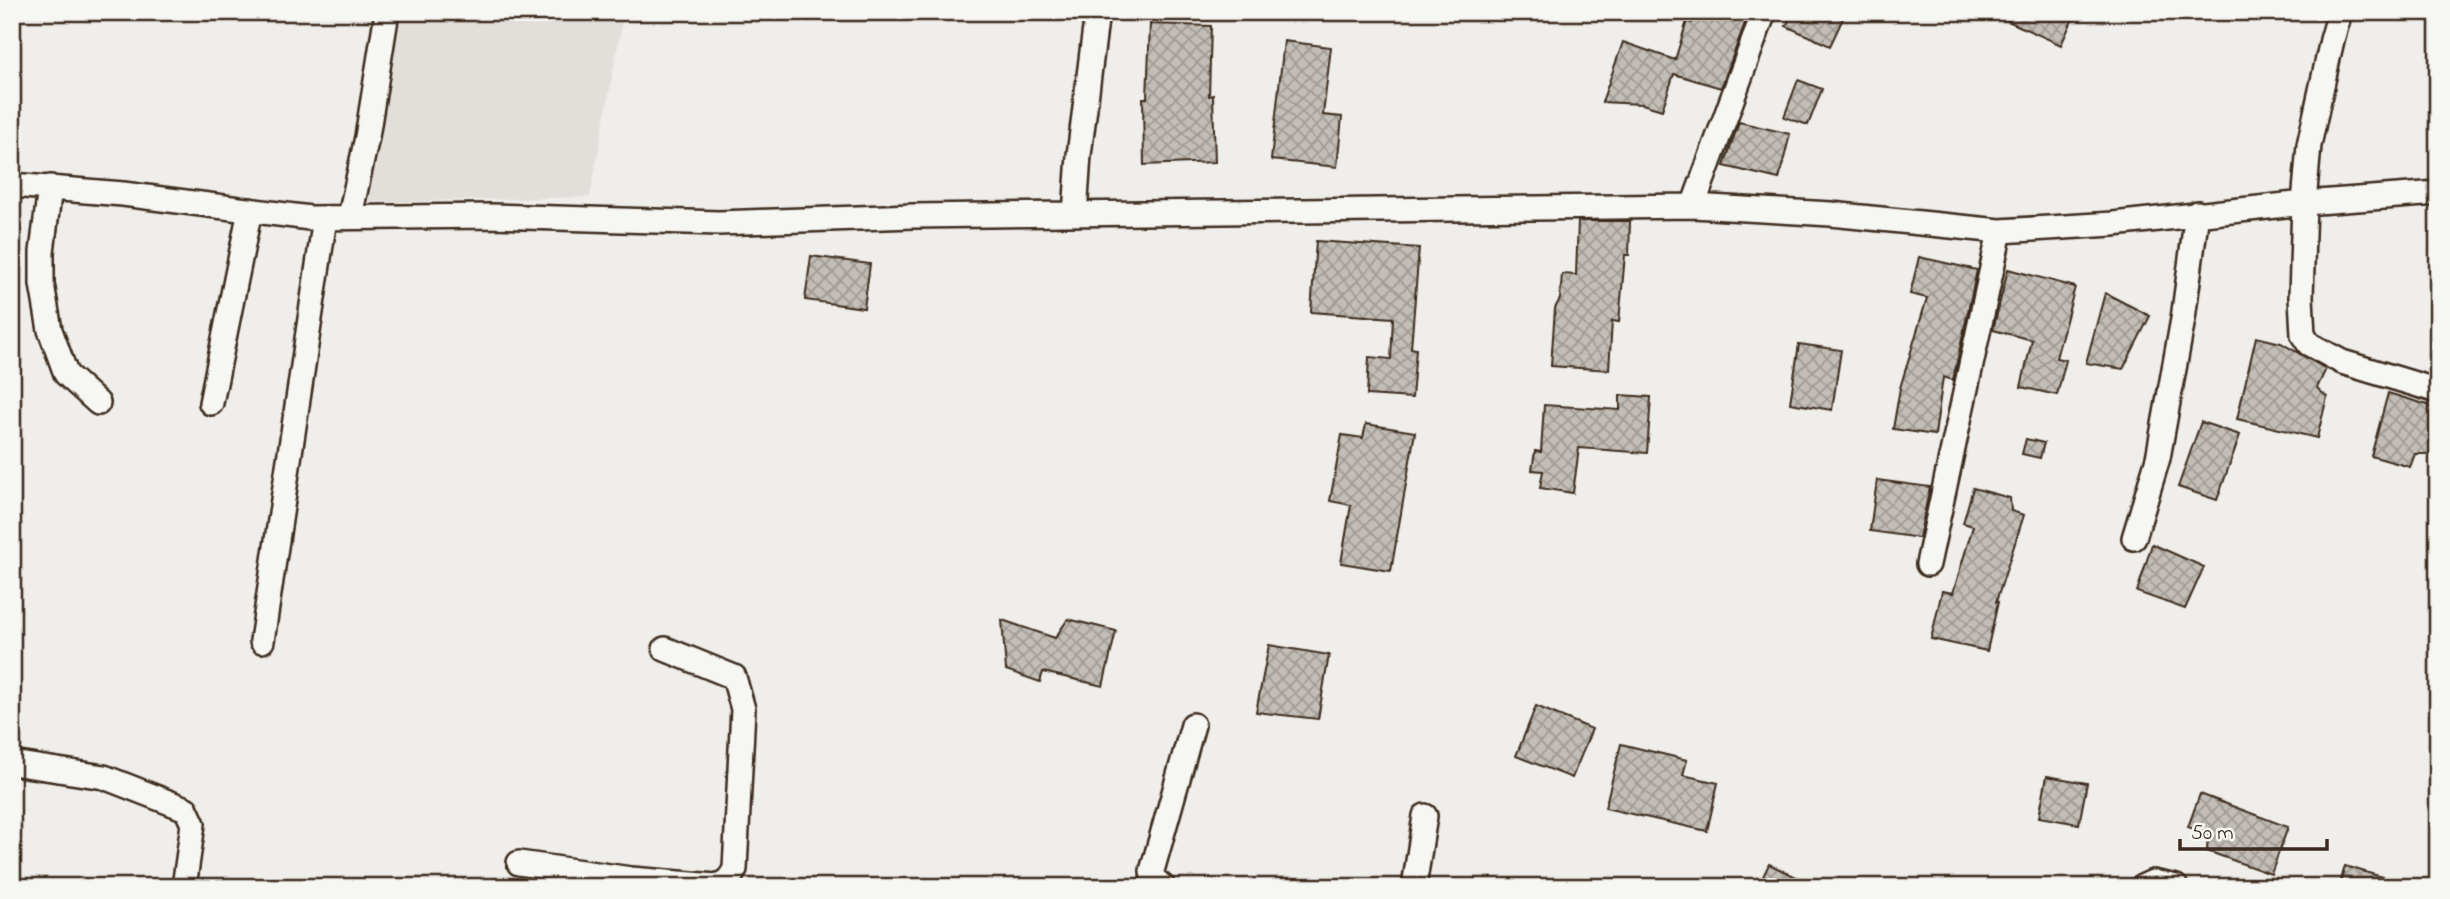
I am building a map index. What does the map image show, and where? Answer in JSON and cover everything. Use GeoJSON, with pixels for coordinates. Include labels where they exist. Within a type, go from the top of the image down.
{"type":"FeatureCollection","features":[{"type":"Feature","properties":{"kind":"street"},"geometry":{"type":"LineString","coordinates":[[350,216],[367,137],[387,12]]}},
{"type":"Feature","properties":{"kind":"street"},"geometry":{"type":"LineString","coordinates":[[1075,214],[1079,155],[1097,12]]}},
{"type":"Feature","properties":{"kind":"street"},"geometry":{"type":"LineString","coordinates":[[1693,206],[1764,12]]}},
{"type":"Feature","properties":{"kind":"street"},"geometry":{"type":"LineString","coordinates":[[2340,12],[2309,145],[2304,203],[2303,335],[2309,344],[2342,362],[2438,391]]}},
{"type":"Feature","properties":{"kind":"street"},"geometry":{"type":"LineString","coordinates":[[12,185],[325,218],[491,216],[719,223],[913,216],[1693,206],[1830,214],[2000,231],[2113,224],[2304,203],[2438,193]]}},
{"type":"Feature","properties":{"kind":"street"},"geometry":{"type":"LineString","coordinates":[[50,187],[41,252],[50,330],[66,374],[98,403]]}},
{"type":"Feature","properties":{"kind":"street"},"geometry":{"type":"LineString","coordinates":[[211,403],[250,210]]}},
{"type":"Feature","properties":{"kind":"street"},"geometry":{"type":"LineString","coordinates":[[2134,538],[2158,458],[2183,319],[2197,214]]}},
{"type":"Feature","properties":{"kind":"street"},"geometry":{"type":"LineString","coordinates":[[262,640],[325,218]]}},
{"type":"Feature","properties":{"kind":"street"},"geometry":{"type":"LineString","coordinates":[[1928,564],[2000,231]]}},
{"type":"Feature","properties":{"kind":"street"},"geometry":{"type":"LineString","coordinates":[[519,863],[630,883],[716,886],[726,883],[736,869],[743,709],[734,677],[665,649]]}},
{"type":"Feature","properties":{"kind":"street"},"geometry":{"type":"LineString","coordinates":[[1163,887],[1153,878],[1152,871],[1193,725]]}},
{"type":"Feature","properties":{"kind":"street"},"geometry":{"type":"LineString","coordinates":[[12,763],[104,777],[186,809],[194,824],[184,887]]}},
{"type":"Feature","properties":{"kind":"street"},"geometry":{"type":"LineString","coordinates":[[1414,887],[1425,816]]}},
{"type":"Feature","properties":{"kind":"street"},"geometry":{"type":"LineString","coordinates":[[2143,887],[2153,882],[2176,887]]}},
{"type":"Feature","properties":{"kind":"shaded area"},"geometry":{"type":"Polygon","coordinates":[[[390,12],[624,12],[590,197],[358,203],[390,12]]]}},
{"type":"Feature","properties":{"kind":"building"},"geometry":{"type":"Polygon","coordinates":[[[1697,12],[1749,12],[1721,88],[1674,74],[1662,110],[1642,104],[1602,102],[1623,42],[1675,60],[1687,21],[1692,23],[1697,12]]]}},
{"type":"Feature","properties":{"kind":"building"},"geometry":{"type":"Polygon","coordinates":[[[1793,12],[1846,12],[1830,46],[1786,26],[1793,12]]]}},
{"type":"Feature","properties":{"kind":"building"},"geometry":{"type":"Polygon","coordinates":[[[1988,12],[2076,12],[2061,45],[1988,12]]]}},
{"type":"Feature","properties":{"kind":"building"},"geometry":{"type":"Polygon","coordinates":[[[1150,24],[1211,26],[1209,96],[1213,95],[1215,162],[1144,165],[1143,98],[1147,98],[1150,24]]]}},
{"type":"Feature","properties":{"kind":"building"},"geometry":{"type":"Polygon","coordinates":[[[1284,41],[1331,47],[1323,115],[1342,117],[1337,167],[1271,160],[1284,41]]]}},
{"type":"Feature","properties":{"kind":"building"},"geometry":{"type":"Polygon","coordinates":[[[1798,80],[1822,89],[1808,125],[1784,117],[1798,80]]]}},
{"type":"Feature","properties":{"kind":"building"},"geometry":{"type":"Polygon","coordinates":[[[1739,122],[1790,134],[1779,179],[1724,166],[1739,122]]]}},
{"type":"Feature","properties":{"kind":"building"},"geometry":{"type":"Polygon","coordinates":[[[1578,221],[1630,221],[1629,255],[1625,255],[1619,322],[1612,321],[1609,370],[1551,366],[1555,308],[1560,299],[1562,274],[1576,275],[1578,221]]]}},
{"type":"Feature","properties":{"kind":"building"},"geometry":{"type":"Polygon","coordinates":[[[1316,241],[1419,248],[1411,348],[1416,349],[1412,398],[1367,395],[1369,357],[1391,359],[1393,318],[1311,312],[1316,241]]]}},
{"type":"Feature","properties":{"kind":"building"},"geometry":{"type":"Polygon","coordinates":[[[811,256],[870,264],[864,308],[805,300],[811,256]]]}},
{"type":"Feature","properties":{"kind":"building"},"geometry":{"type":"Polygon","coordinates":[[[1919,257],[1977,270],[1953,380],[1943,377],[1935,435],[1893,429],[1900,388],[1927,298],[1910,294],[1919,257]]]}},
{"type":"Feature","properties":{"kind":"building"},"geometry":{"type":"Polygon","coordinates":[[[2008,269],[2075,287],[2056,358],[2066,360],[2057,395],[2021,387],[2032,340],[1993,330],[2008,269]]]}},
{"type":"Feature","properties":{"kind":"building"},"geometry":{"type":"Polygon","coordinates":[[[2105,293],[2150,316],[2123,369],[2086,363],[2105,293]]]}},
{"type":"Feature","properties":{"kind":"building"},"geometry":{"type":"Polygon","coordinates":[[[2256,337],[2281,343],[2326,369],[2317,388],[2327,397],[2317,438],[2237,419],[2256,337]]]}},
{"type":"Feature","properties":{"kind":"building"},"geometry":{"type":"Polygon","coordinates":[[[1799,344],[1841,350],[1832,410],[1790,403],[1799,344]]]}},
{"type":"Feature","properties":{"kind":"building"},"geometry":{"type":"Polygon","coordinates":[[[2388,393],[2438,408],[2438,454],[2415,454],[2410,467],[2371,456],[2388,393]]]}},
{"type":"Feature","properties":{"kind":"building"},"geometry":{"type":"Polygon","coordinates":[[[1620,395],[1651,397],[1647,453],[1579,448],[1573,493],[1540,488],[1543,471],[1532,470],[1535,451],[1541,452],[1544,405],[1620,410],[1620,395]]]}},
{"type":"Feature","properties":{"kind":"building"},"geometry":{"type":"Polygon","coordinates":[[[2201,422],[2240,435],[2217,500],[2178,487],[2201,422]]]}},
{"type":"Feature","properties":{"kind":"building"},"geometry":{"type":"Polygon","coordinates":[[[1366,424],[1415,432],[1391,571],[1341,563],[1351,505],[1330,501],[1342,435],[1363,438],[1366,424]]]}},
{"type":"Feature","properties":{"kind":"building"},"geometry":{"type":"Polygon","coordinates":[[[2026,439],[2044,443],[2040,458],[2022,454],[2026,439]]]}},
{"type":"Feature","properties":{"kind":"building"},"geometry":{"type":"Polygon","coordinates":[[[1877,480],[1930,487],[1919,538],[1870,531],[1877,480]]]}},
{"type":"Feature","properties":{"kind":"building"},"geometry":{"type":"Polygon","coordinates":[[[1973,488],[2010,498],[2011,511],[2024,515],[1996,602],[1987,651],[1931,639],[1942,591],[1953,593],[1973,526],[1963,523],[1973,488]]]}},
{"type":"Feature","properties":{"kind":"building"},"geometry":{"type":"Polygon","coordinates":[[[2152,544],[2204,567],[2185,609],[2137,592],[2152,544]]]}},
{"type":"Feature","properties":{"kind":"building"},"geometry":{"type":"Polygon","coordinates":[[[1068,619],[1116,631],[1103,686],[1043,672],[1040,682],[1006,670],[1002,620],[1055,638],[1068,619]]]}},
{"type":"Feature","properties":{"kind":"building"},"geometry":{"type":"Polygon","coordinates":[[[1269,645],[1329,655],[1318,719],[1256,712],[1269,645]]]}},
{"type":"Feature","properties":{"kind":"building"},"geometry":{"type":"Polygon","coordinates":[[[1536,706],[1592,729],[1572,778],[1516,756],[1536,706]]]}},
{"type":"Feature","properties":{"kind":"building"},"geometry":{"type":"Polygon","coordinates":[[[1621,744],[1687,760],[1683,775],[1718,783],[1707,831],[1605,808],[1621,744]]]}},
{"type":"Feature","properties":{"kind":"building"},"geometry":{"type":"Polygon","coordinates":[[[2047,776],[2087,783],[2079,824],[2039,817],[2047,776]]]}},
{"type":"Feature","properties":{"kind":"building"},"geometry":{"type":"Polygon","coordinates":[[[2200,794],[2288,827],[2271,874],[2207,851],[2208,834],[2188,827],[2200,794]]]}},
{"type":"Feature","properties":{"kind":"building"},"geometry":{"type":"Polygon","coordinates":[[[1769,864],[1817,887],[1758,887],[1769,864]]]}},
{"type":"Feature","properties":{"kind":"building"},"geometry":{"type":"Polygon","coordinates":[[[2345,866],[2402,883],[2402,887],[2339,887],[2345,866]]]}}]}
